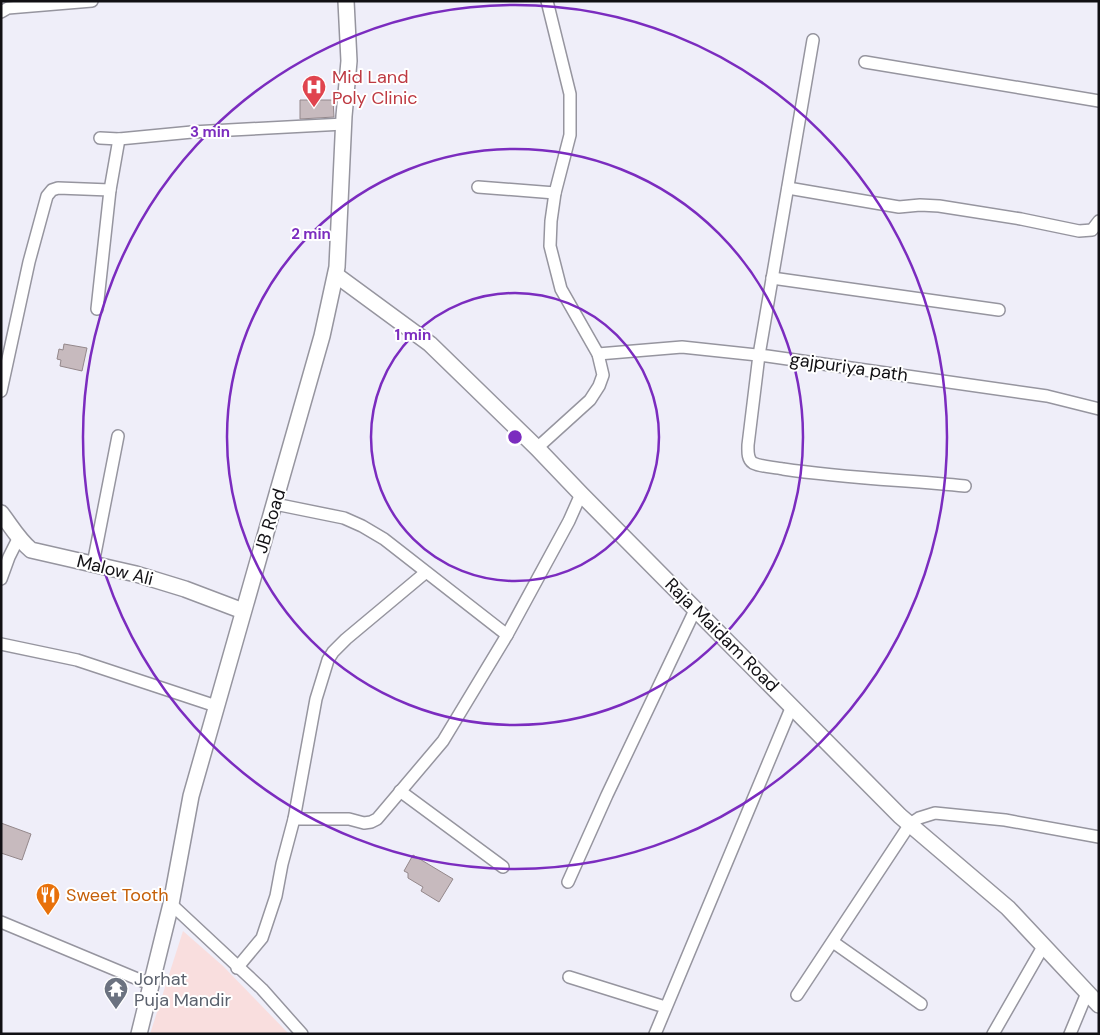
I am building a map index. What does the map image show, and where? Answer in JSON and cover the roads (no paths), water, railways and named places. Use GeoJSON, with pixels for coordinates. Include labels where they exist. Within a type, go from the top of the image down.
{"type":"FeatureCollection","features":[{"type":"Feature","properties":{"kind":"street"},"geometry":{"type":"LineString","coordinates":[[6,7],[92,1]]}},
{"type":"Feature","properties":{"kind":"street","name":"JB Road"},"geometry":{"type":"LineString","coordinates":[[139,1034],[171,904],[191,796],[322,336],[336,275],[349,61],[346,1]]}},
{"type":"Feature","properties":{"kind":"street"},"geometry":{"type":"LineString","coordinates":[[537,448],[590,400],[599,386],[603,375],[598,354],[561,289],[554,268],[550,246],[550,221],[555,193],[570,135],[570,94],[547,1]]}},
{"type":"Feature","properties":{"kind":"street"},"geometry":{"type":"LineString","coordinates":[[814,40],[759,355],[748,445],[750,460],[754,463],[798,471],[964,486]]}},
{"type":"Feature","properties":{"kind":"street"},"geometry":{"type":"LineString","coordinates":[[865,62],[1099,101]]}},
{"type":"Feature","properties":{"kind":"street"},"geometry":{"type":"LineString","coordinates":[[100,138],[344,124]]}},
{"type":"Feature","properties":{"kind":"street"},"geometry":{"type":"LineString","coordinates":[[97,308],[110,190],[119,138]]}},
{"type":"Feature","properties":{"kind":"street"},"geometry":{"type":"LineString","coordinates":[[478,187],[555,193]]}},
{"type":"Feature","properties":{"kind":"street"},"geometry":{"type":"LineString","coordinates":[[1,391],[29,262],[47,196],[52,190],[58,188],[110,190]]}},
{"type":"Feature","properties":{"kind":"street"},"geometry":{"type":"LineString","coordinates":[[788,188],[899,206],[940,206],[1021,218],[1080,231],[1092,230],[1099,221]]}},
{"type":"Feature","properties":{"kind":"street","name":"Raja Maidam Road"},"geometry":{"type":"LineString","coordinates":[[336,275],[430,344],[537,448],[910,824],[1008,908],[1099,1005]]}},
{"type":"Feature","properties":{"kind":"street"},"geometry":{"type":"LineString","coordinates":[[772,278],[999,310]]}},
{"type":"Feature","properties":{"kind":"street","name":"gajpuriya path"},"geometry":{"type":"LineString","coordinates":[[598,354],[682,347],[759,355],[1047,396],[1099,409]]}},
{"type":"Feature","properties":{"kind":"street"},"geometry":{"type":"LineString","coordinates":[[94,564],[118,436]]}},
{"type":"Feature","properties":{"kind":"street"},"geometry":{"type":"LineString","coordinates":[[294,819],[335,819],[364,823],[371,822],[377,818],[443,741],[507,635],[569,521],[581,494]]}},
{"type":"Feature","properties":{"kind":"street"},"geometry":{"type":"LineString","coordinates":[[275,504],[344,518],[362,526],[384,539],[425,573],[507,635]]}},
{"type":"Feature","properties":{"kind":"street","name":"Malow Ali"},"geometry":{"type":"LineString","coordinates":[[1,513],[14,529],[18,539],[31,550],[136,574],[243,611]]}},
{"type":"Feature","properties":{"kind":"street"},"geometry":{"type":"LineString","coordinates":[[1,579],[18,539]]}},
{"type":"Feature","properties":{"kind":"street"},"geometry":{"type":"LineString","coordinates":[[237,968],[262,938],[276,896],[294,819],[316,699],[328,660],[346,639],[425,573]]}},
{"type":"Feature","properties":{"kind":"street"},"geometry":{"type":"LineString","coordinates":[[568,882],[607,794],[696,608]]}},
{"type":"Feature","properties":{"kind":"street"},"geometry":{"type":"LineString","coordinates":[[1,644],[77,660],[216,706]]}},
{"type":"Feature","properties":{"kind":"street"},"geometry":{"type":"LineString","coordinates":[[655,1034],[792,706]]}},
{"type":"Feature","properties":{"kind":"street"},"geometry":{"type":"LineString","coordinates":[[400,791],[503,867]]}},
{"type":"Feature","properties":{"kind":"street"},"geometry":{"type":"LineString","coordinates":[[797,995],[910,824],[918,818],[934,814],[1004,820],[1099,837]]}},
{"type":"Feature","properties":{"kind":"street"},"geometry":{"type":"LineString","coordinates":[[171,904],[237,968],[262,989],[302,1034]]}},
{"type":"Feature","properties":{"kind":"street"},"geometry":{"type":"LineString","coordinates":[[1,922],[152,985]]}},
{"type":"Feature","properties":{"kind":"street"},"geometry":{"type":"LineString","coordinates":[[833,942],[921,1004]]}},
{"type":"Feature","properties":{"kind":"street"},"geometry":{"type":"LineString","coordinates":[[993,1034],[1044,945]]}},
{"type":"Feature","properties":{"kind":"street"},"geometry":{"type":"LineString","coordinates":[[569,977],[665,1007]]}},
{"type":"Feature","properties":{"kind":"street"},"geometry":{"type":"LineString","coordinates":[[1070,1034],[1087,993]]}},
{"type":"Feature","properties":{"kind":"place","name":"Mid Land Poly Clinic"},"geometry":{"type":"Point","coordinates":[314,108]}},
{"type":"Feature","properties":{"kind":"place","name":"Sweet Tooth"},"geometry":{"type":"Point","coordinates":[48,916]}},
{"type":"Feature","properties":{"kind":"place","name":"Jorhat Puja Mandir"},"geometry":{"type":"Point","coordinates":[116,1010]}}]}
